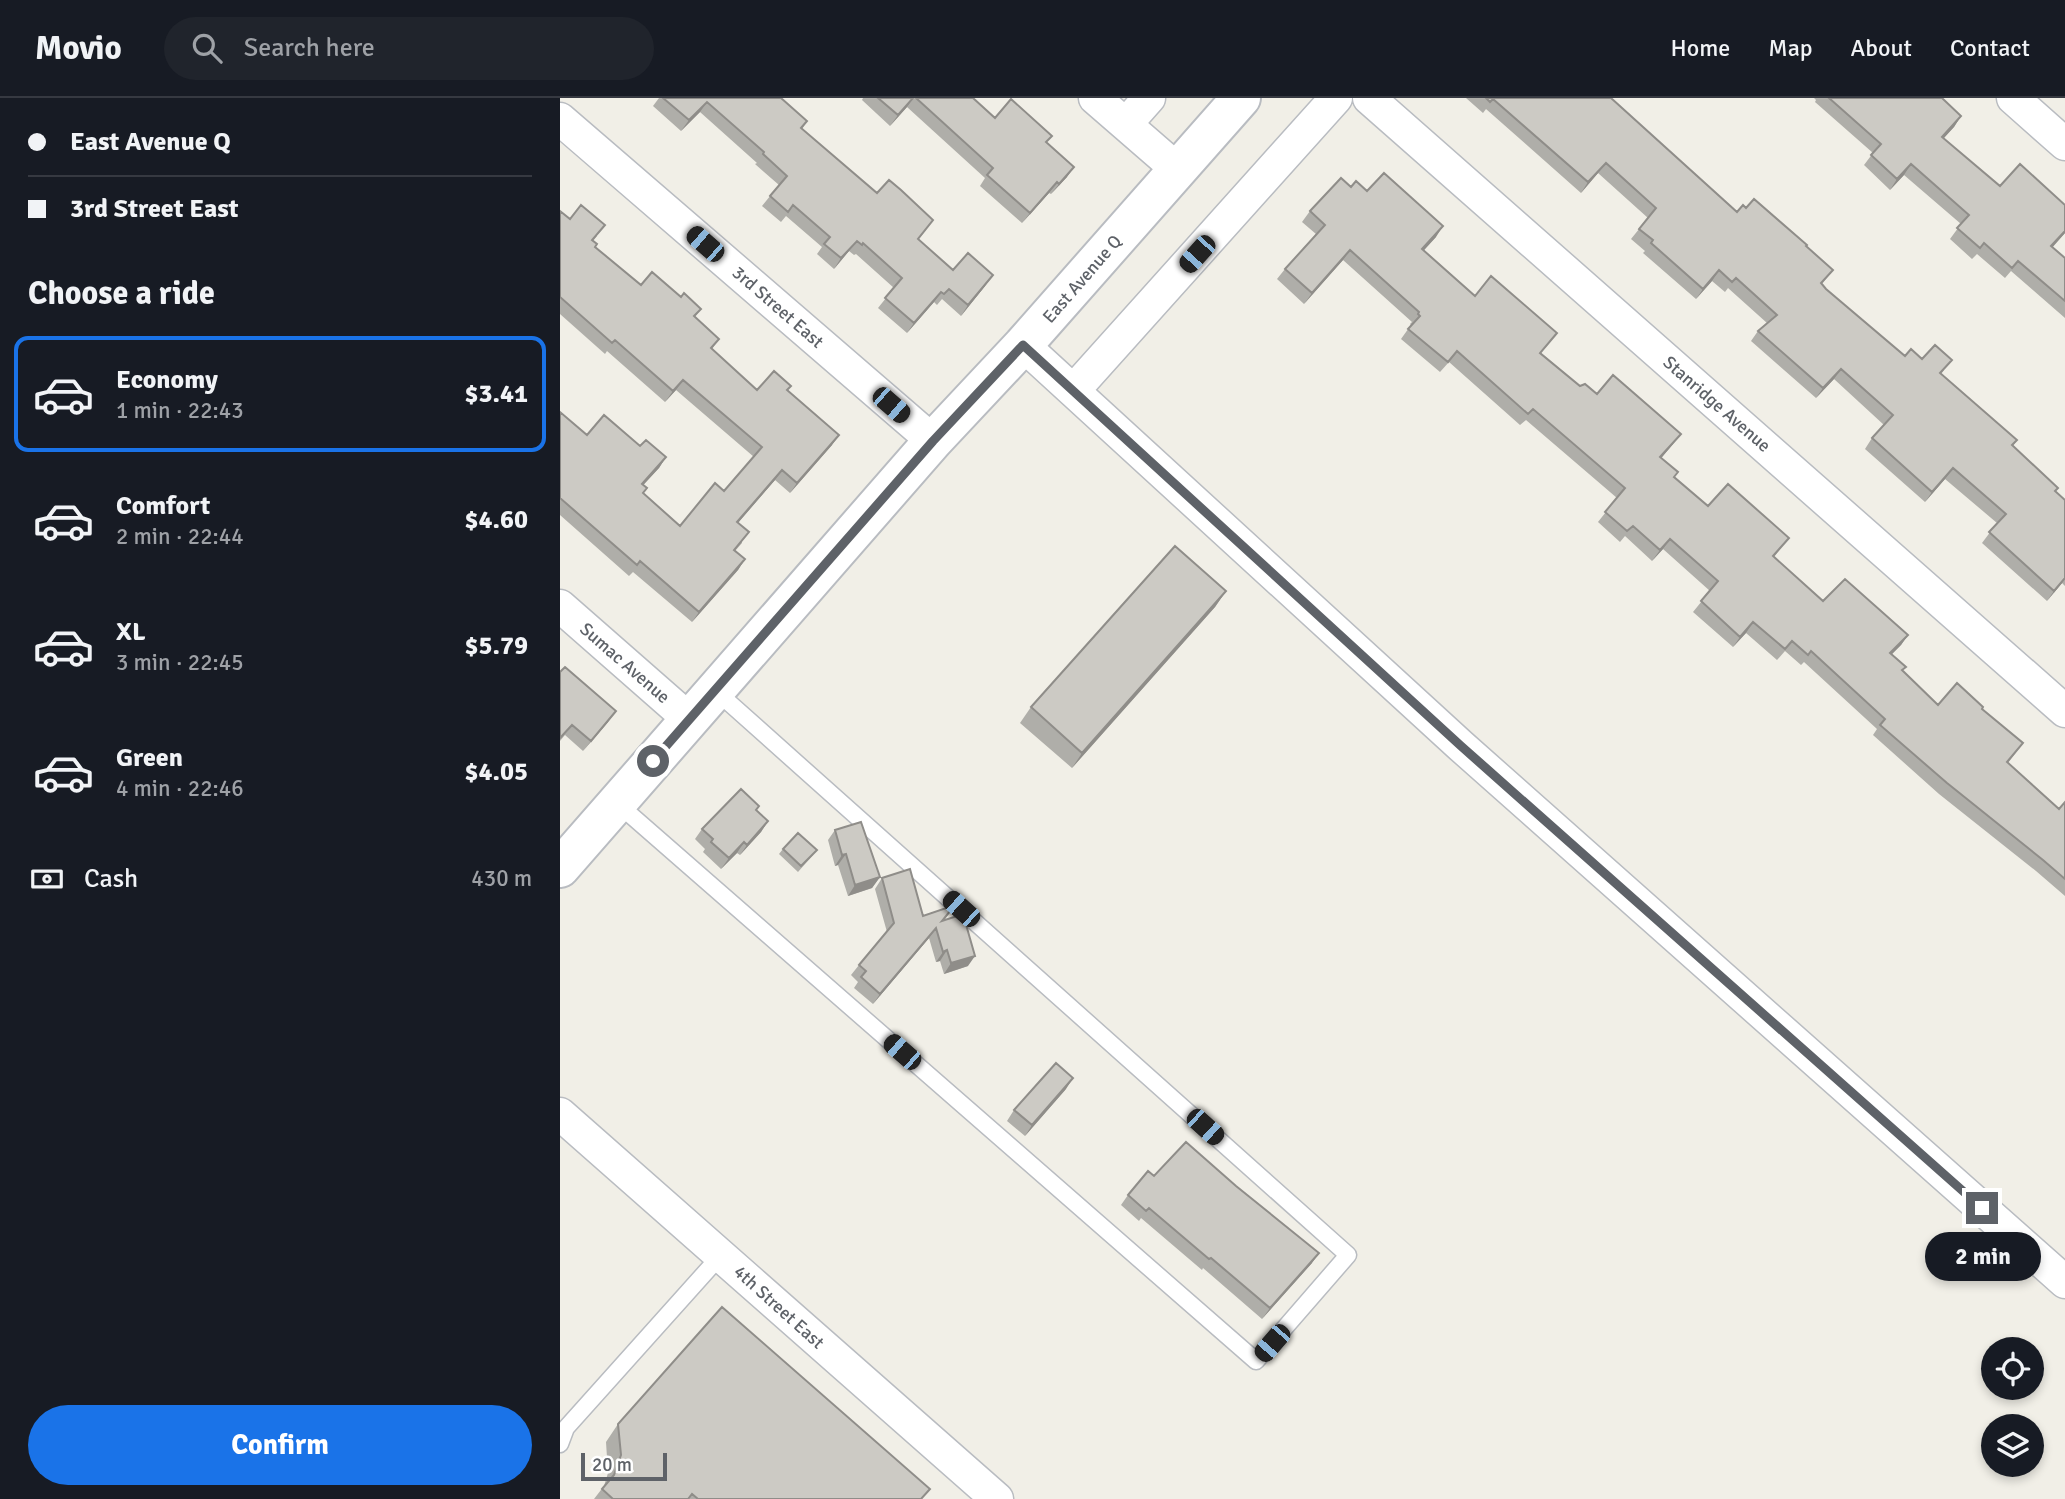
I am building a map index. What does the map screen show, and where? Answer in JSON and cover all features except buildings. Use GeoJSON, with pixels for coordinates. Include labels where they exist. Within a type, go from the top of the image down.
{"type":"FeatureCollection","features":[{"type":"Feature","properties":{"kind":"street"},"geometry":{"type":"LineString","coordinates":[[1095,98],[1178,170]]}},
{"type":"Feature","properties":{"kind":"street"},"geometry":{"type":"LineString","coordinates":[[1126,124],[1149,98]]}},
{"type":"Feature","properties":{"kind":"street","name":"East Avenue Q"},"geometry":{"type":"LineString","coordinates":[[560,868],[933,441],[1023,345],[1241,98]]}},
{"type":"Feature","properties":{"kind":"street"},"geometry":{"type":"LineString","coordinates":[[1074,390],[1336,98]]}},
{"type":"Feature","properties":{"kind":"street","name":"Stanridge Avenue"},"geometry":{"type":"LineString","coordinates":[[1369,98],[2065,711]]}},
{"type":"Feature","properties":{"kind":"street"},"geometry":{"type":"LineString","coordinates":[[2013,98],[2065,144]]}},
{"type":"Feature","properties":{"kind":"street","name":"3rd Street East"},"geometry":{"type":"LineString","coordinates":[[560,119],[933,441]]}},
{"type":"Feature","properties":{"kind":"street"},"geometry":{"type":"LineString","coordinates":[[1023,345],[1461,746],[2065,1282]]}},
{"type":"Feature","properties":{"kind":"street","name":"Sumac Avenue"},"geometry":{"type":"LineString","coordinates":[[560,606],[690,720]]}},
{"type":"Feature","properties":{"kind":"street","name":"4th Street East"},"geometry":{"type":"LineString","coordinates":[[560,1114],[997,1499]]}},
{"type":"Feature","properties":{"kind":"lane"},"geometry":{"type":"LineString","coordinates":[[617,803],[1256,1361],[1348,1255],[716,691]]}},
{"type":"Feature","properties":{"kind":"lane"},"geometry":{"type":"LineString","coordinates":[[560,1444],[563,1428],[721,1255]]}},
{"type":"Feature","properties":{"kind":"route"},"geometry":{"type":"LineString","coordinates":[[653,761],[933,441],[1023,345],[1461,746],[1982,1208]]}}]}
